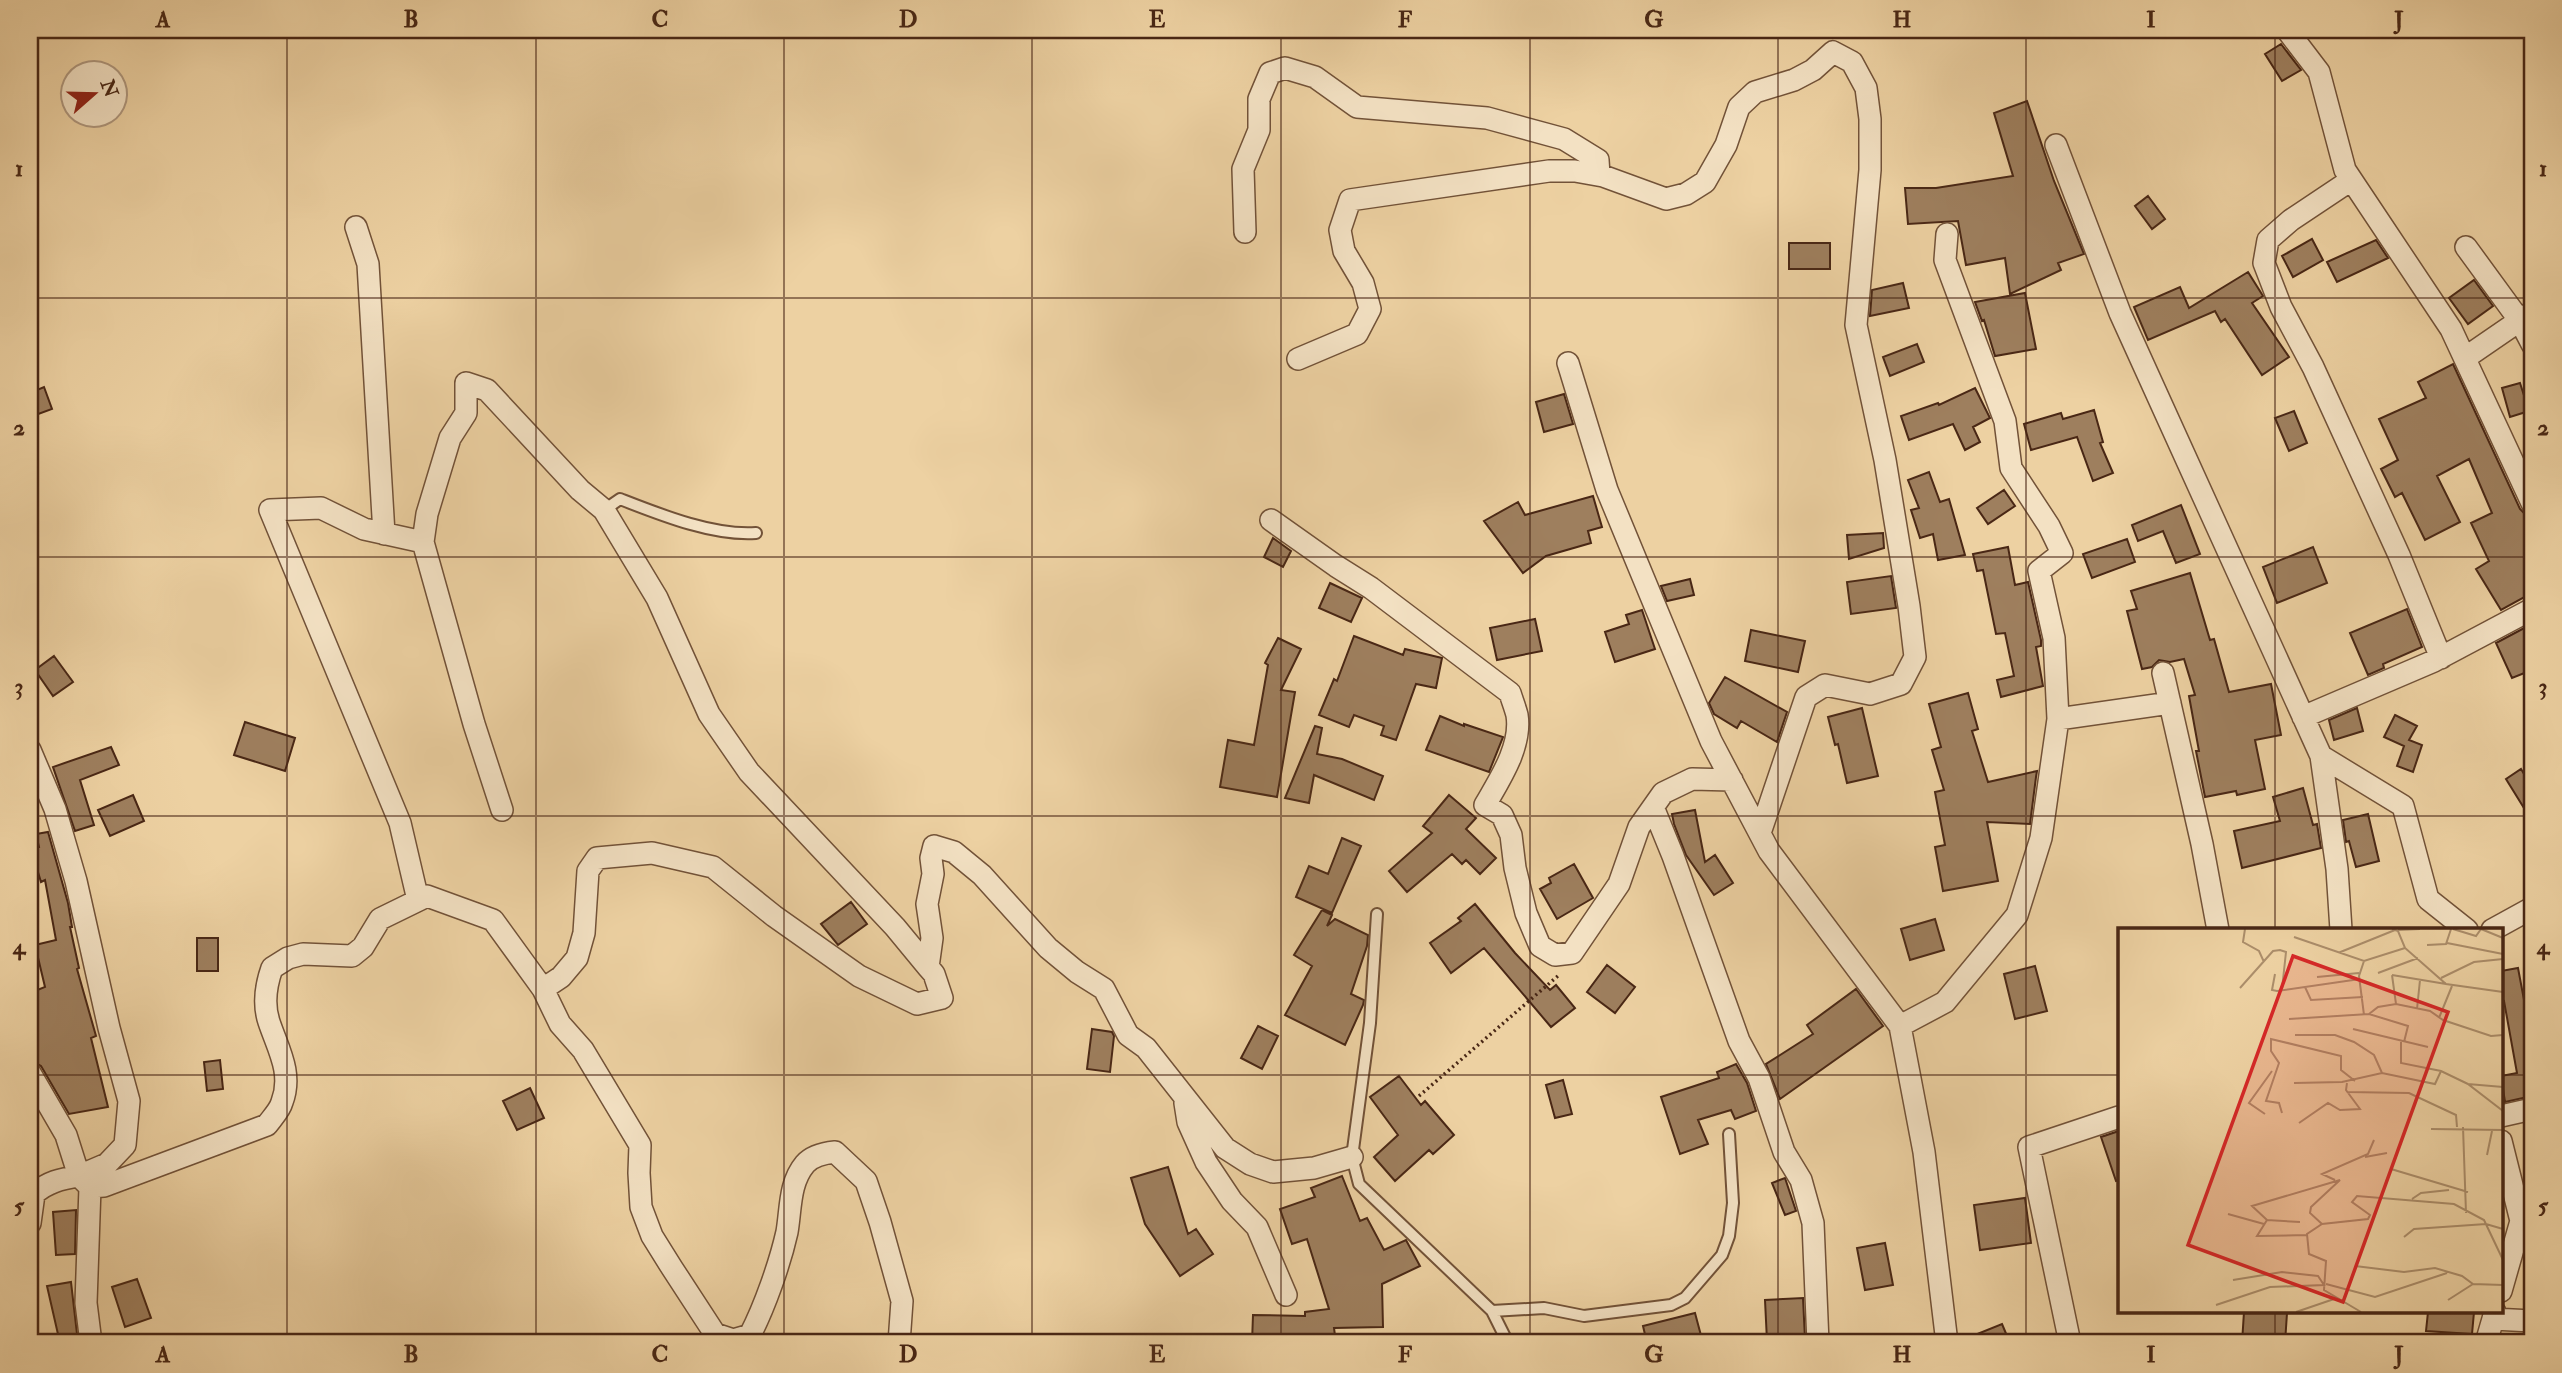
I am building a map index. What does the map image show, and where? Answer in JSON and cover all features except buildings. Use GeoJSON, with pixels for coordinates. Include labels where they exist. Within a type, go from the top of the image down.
{"type":"FeatureCollection","features":[{"type":"Feature","properties":{"kind":"street"},"geometry":{"type":"LineString","coordinates":[[2287,30],[2319,72],[2344,170],[2451,329],[2532,503]]}},
{"type":"Feature","properties":{"kind":"street"},"geometry":{"type":"LineString","coordinates":[[1298,359],[1357,334],[1370,309],[1363,283],[1344,251],[1340,230],[1350,200],[1549,171],[1599,175],[1666,198],[1686,194],[1705,182],[1726,145],[1739,107],[1755,92],[1794,80],[1813,69],[1833,52],[1852,62],[1866,88],[1870,119],[1870,170],[1856,325],[1885,460],[1915,657],[1901,684],[1870,694],[1825,685],[1806,697],[1760,833]]}},
{"type":"Feature","properties":{"kind":"street"},"geometry":{"type":"LineString","coordinates":[[1245,232],[1243,169],[1259,130],[1259,99],[1270,73],[1285,68],[1315,76],[1357,107],[1487,118],[1564,139],[1598,160],[1599,175]]}},
{"type":"Feature","properties":{"kind":"street"},"geometry":{"type":"LineString","coordinates":[[2056,145],[2120,313],[2321,756],[2337,869],[2341,928]]}},
{"type":"Feature","properties":{"kind":"street"},"geometry":{"type":"LineString","coordinates":[[2351,180],[2291,220],[2268,240],[2264,263],[2281,307],[2313,367],[2399,555],[2441,658]]}},
{"type":"Feature","properties":{"kind":"street"},"geometry":{"type":"LineString","coordinates":[[356,227],[368,264],[384,534]]}},
{"type":"Feature","properties":{"kind":"street"},"geometry":{"type":"LineString","coordinates":[[1900,1026],[1945,1002],[2017,915],[2041,838],[2058,719],[2054,638],[2039,571],[2062,553],[2049,526],[2011,468],[2006,421],[1945,260],[1947,234]]}},
{"type":"Feature","properties":{"kind":"street"},"geometry":{"type":"LineString","coordinates":[[2466,247],[2526,316],[2532,344]]}},
{"type":"Feature","properties":{"kind":"street"},"geometry":{"type":"LineString","coordinates":[[2465,358],[2526,316]]}},
{"type":"Feature","properties":{"kind":"street"},"geometry":{"type":"LineString","coordinates":[[1568,363],[1607,490],[1711,741],[1769,851],[1900,1026],[1924,1152],[1947,1343]]}},
{"type":"Feature","properties":{"kind":"street"},"geometry":{"type":"LineString","coordinates":[[502,810],[474,724],[422,542],[427,514],[450,438],[466,413],[466,383],[487,390],[580,490],[604,510],[657,598],[709,715],[743,762],[895,927],[934,974],[942,998],[917,1004],[859,976],[774,916],[713,867],[652,852],[597,858],[588,871],[584,933],[577,958],[561,977],[543,989]]}},
{"type":"Feature","properties":{"kind":"street"},"geometry":{"type":"LineString","coordinates":[[418,900],[400,823],[270,510],[321,508],[364,530],[422,542]]}},
{"type":"Feature","properties":{"kind":"street"},"geometry":{"type":"LineString","coordinates":[[1271,520],[1371,588],[1510,693],[1517,716],[1516,737],[1505,771],[1485,805],[1502,815],[1511,835],[1515,868],[1526,913],[1540,946],[1555,956],[1572,953],[1619,884],[1639,827],[1663,793],[1692,779],[1732,780]]}},
{"type":"Feature","properties":{"kind":"street"},"geometry":{"type":"LineString","coordinates":[[2303,717],[2441,658],[2532,609]]}},
{"type":"Feature","properties":{"kind":"street"},"geometry":{"type":"LineString","coordinates":[[2163,673],[2202,844],[2218,928]]}},
{"type":"Feature","properties":{"kind":"street"},"geometry":{"type":"LineString","coordinates":[[2058,719],[2170,703]]}},
{"type":"Feature","properties":{"kind":"street"},"geometry":{"type":"LineString","coordinates":[[30,750],[55,809],[76,881],[109,1028],[129,1101],[125,1145],[85,1182]]}},
{"type":"Feature","properties":{"kind":"street"},"geometry":{"type":"LineString","coordinates":[[2321,756],[2403,806],[2428,899],[2464,928]]}},
{"type":"Feature","properties":{"kind":"street"},"geometry":{"type":"LineString","coordinates":[[1653,807],[1739,1041],[1759,1078],[1784,1152],[1801,1180],[1813,1223],[1818,1343]]}},
{"type":"Feature","properties":{"kind":"street"},"geometry":{"type":"LineString","coordinates":[[928,967],[932,938],[927,904],[933,874],[934,846],[954,852],[982,875],[1048,948],[1077,972],[1104,989],[1128,1035],[1146,1048],[1225,1147],[1250,1164],[1273,1172],[1314,1168],[1352,1157]]}},
{"type":"Feature","properties":{"kind":"street"},"geometry":{"type":"LineString","coordinates":[[30,1223],[33,1194],[61,1178],[104,1186],[267,1125],[282,1104],[287,1079],[283,1059],[268,1020],[267,980],[272,968],[288,958],[303,954],[352,956],[363,947],[380,919],[426,895],[493,920],[543,989],[560,1024],[583,1050],[640,1144],[641,1207],[652,1236],[715,1334],[733,1340],[750,1335],[760,1316],[787,1233],[792,1191],[800,1173],[807,1162],[824,1153],[835,1153],[866,1181],[880,1222],[902,1301],[899,1343]]}},
{"type":"Feature","properties":{"kind":"street"},"geometry":{"type":"LineString","coordinates":[[2496,928],[2532,908]]}},
{"type":"Feature","properties":{"kind":"street"},"geometry":{"type":"LineString","coordinates":[[30,1073],[66,1135],[85,1182],[86,1303],[91,1343]]}},
{"type":"Feature","properties":{"kind":"street"},"geometry":{"type":"LineString","coordinates":[[1184,1097],[1188,1122],[1206,1162],[1232,1201],[1257,1227],[1286,1295]]}},
{"type":"Feature","properties":{"kind":"street"},"geometry":{"type":"LineString","coordinates":[[2502,1116],[2532,1109]]}},
{"type":"Feature","properties":{"kind":"street"},"geometry":{"type":"LineString","coordinates":[[2070,1343],[2029,1147],[2118,1116]]}},
{"type":"Feature","properties":{"kind":"street"},"geometry":{"type":"LineString","coordinates":[[2502,1145],[2521,1221],[2502,1288]]}},
{"type":"Feature","properties":{"kind":"street"},"geometry":{"type":"LineString","coordinates":[[2486,1343],[2494,1315],[2532,1321]]}},
{"type":"Feature","properties":{"kind":"lane"},"geometry":{"type":"LineString","coordinates":[[604,510],[620,499],[674,520],[742,534],[757,533]]}},
{"type":"Feature","properties":{"kind":"lane"},"geometry":{"type":"LineString","coordinates":[[1377,914],[1370,1023],[1352,1157],[1359,1184],[1492,1311],[1508,1343]]}},
{"type":"Feature","properties":{"kind":"lane"},"geometry":{"type":"LineString","coordinates":[[1492,1311],[1544,1308],[1584,1316],[1671,1305],[1685,1298],[1721,1255],[1730,1236],[1733,1203],[1729,1134]]}},
{"type":"Feature","properties":{"kind":"path"},"geometry":{"type":"LineString","coordinates":[[1419,1096],[1565,971],[1572,953]]}}]}
